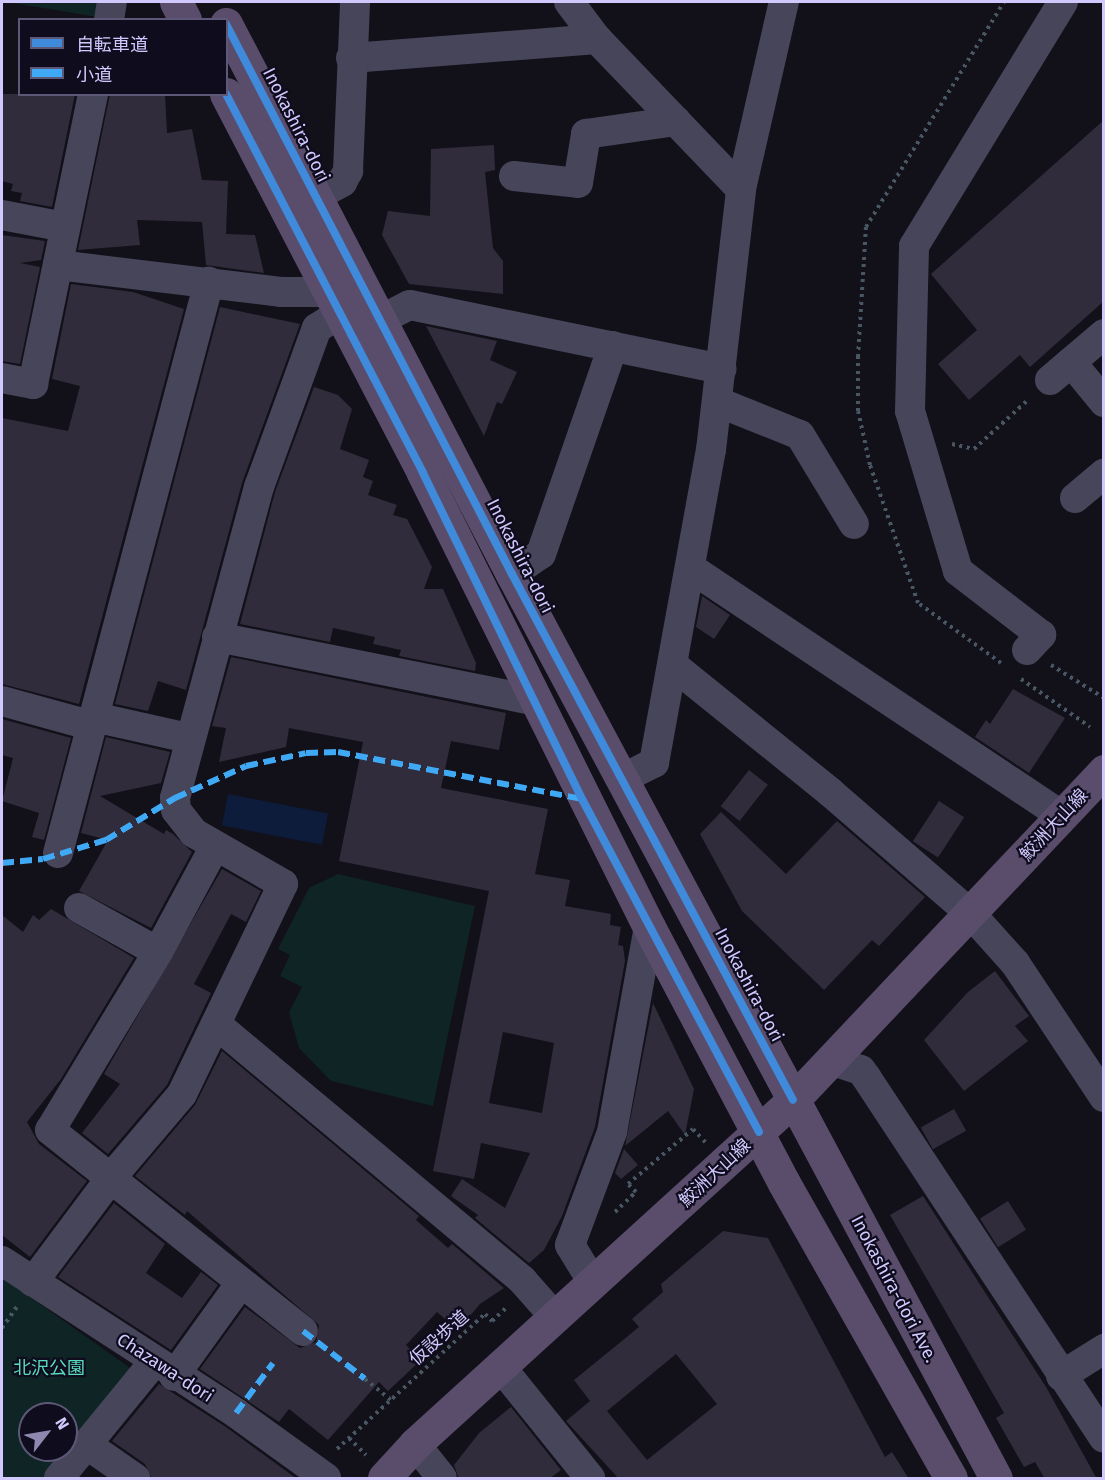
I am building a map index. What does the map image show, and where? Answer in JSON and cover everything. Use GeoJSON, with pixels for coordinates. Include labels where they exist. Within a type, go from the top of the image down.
{"type":"FeatureCollection","features":[{"type":"Feature","properties":{"kind":"main road"},"geometry":{"type":"LineString","coordinates":[[176,2],[184,18]]}},
{"type":"Feature","properties":{"kind":"main road"},"geometry":{"type":"LineString","coordinates":[[215,2],[223,18]]}},
{"type":"Feature","properties":{"kind":"main road","name":"Inokashira-dori"},"geometry":{"type":"LineString","coordinates":[[228,28],[382,319],[512,574],[793,1100]]}},
{"type":"Feature","properties":{"kind":"main road"},"geometry":{"type":"LineString","coordinates":[[227,96],[649,927],[759,1132],[951,1479]]}},
{"type":"Feature","properties":{"kind":"main road","name":"鮫洲大山線"},"geometry":{"type":"LineString","coordinates":[[376,1468],[415,1444],[793,1100],[1104,771]]}},
{"type":"Feature","properties":{"kind":"main road","name":"Inokashira-dori Ave."},"geometry":{"type":"LineString","coordinates":[[793,1100],[996,1479]]}},
{"type":"Feature","properties":{"kind":"street"},"geometry":{"type":"LineString","coordinates":[[109,18],[112,2]]}},
{"type":"Feature","properties":{"kind":"street"},"geometry":{"type":"LineString","coordinates":[[316,196],[342,182],[348,171],[355,2]]}},
{"type":"Feature","properties":{"kind":"street"},"geometry":{"type":"LineString","coordinates":[[569,2],[597,39],[741,189]]}},
{"type":"Feature","properties":{"kind":"street"},"geometry":{"type":"LineString","coordinates":[[622,779],[654,763],[692,569],[718,402],[741,189],[784,2]]}},
{"type":"Feature","properties":{"kind":"street"},"geometry":{"type":"LineString","coordinates":[[1027,650],[1041,635],[958,571],[910,411],[914,246],[1063,2]]}},
{"type":"Feature","properties":{"kind":"street"},"geometry":{"type":"LineString","coordinates":[[351,58],[597,39]]}},
{"type":"Feature","properties":{"kind":"street"},"geometry":{"type":"LineString","coordinates":[[2,378],[33,384],[93,96]]}},
{"type":"Feature","properties":{"kind":"street"},"geometry":{"type":"LineString","coordinates":[[513,177],[578,183],[586,134],[676,121]]}},
{"type":"Feature","properties":{"kind":"street"},"geometry":{"type":"LineString","coordinates":[[2,215],[65,227]]}},
{"type":"Feature","properties":{"kind":"street"},"geometry":{"type":"LineString","coordinates":[[28,1289],[110,1179],[182,1094],[283,884],[215,846],[184,823],[175,798],[188,738],[259,487],[317,328],[333,303],[280,292],[209,282],[58,265]]}},
{"type":"Feature","properties":{"kind":"street"},"geometry":{"type":"LineString","coordinates":[[58,853],[209,282]]}},
{"type":"Feature","properties":{"kind":"street"},"geometry":{"type":"LineString","coordinates":[[382,319],[410,305],[722,369]]}},
{"type":"Feature","properties":{"kind":"street"},"geometry":{"type":"LineString","coordinates":[[1104,334],[1060,371],[1104,402]]}},
{"type":"Feature","properties":{"kind":"street"},"geometry":{"type":"LineString","coordinates":[[512,574],[541,554],[613,346]]}},
{"type":"Feature","properties":{"kind":"street"},"geometry":{"type":"LineString","coordinates":[[718,402],[800,435],[854,524]]}},
{"type":"Feature","properties":{"kind":"street"},"geometry":{"type":"LineString","coordinates":[[1075,498],[1104,474]]}},
{"type":"Feature","properties":{"kind":"street"},"geometry":{"type":"LineString","coordinates":[[692,569],[1062,816]]}},
{"type":"Feature","properties":{"kind":"street"},"geometry":{"type":"LineString","coordinates":[[218,637],[536,701]]}},
{"type":"Feature","properties":{"kind":"street"},"geometry":{"type":"LineString","coordinates":[[674,666],[830,792],[971,914],[1015,963],[1104,1097]]}},
{"type":"Feature","properties":{"kind":"street"},"geometry":{"type":"LineString","coordinates":[[2,701],[82,723],[93,717],[188,738]]}},
{"type":"Feature","properties":{"kind":"street"},"geometry":{"type":"LineString","coordinates":[[215,846],[158,952],[50,1130],[240,1284],[303,1331]]}},
{"type":"Feature","properties":{"kind":"street"},"geometry":{"type":"LineString","coordinates":[[79,908],[158,952]]}},
{"type":"Feature","properties":{"kind":"street"},"geometry":{"type":"LineString","coordinates":[[592,1281],[570,1245],[612,1132],[649,927]]}},
{"type":"Feature","properties":{"kind":"street"},"geometry":{"type":"LineString","coordinates":[[216,1024],[529,1288],[554,1316]]}},
{"type":"Feature","properties":{"kind":"street"},"geometry":{"type":"LineString","coordinates":[[833,1060],[861,1070],[1104,1438]]}},
{"type":"Feature","properties":{"kind":"street","name":"Chazawa-dori"},"geometry":{"type":"LineString","coordinates":[[2,1261],[28,1289],[164,1369],[321,1474]]}},
{"type":"Feature","properties":{"kind":"street"},"geometry":{"type":"LineString","coordinates":[[59,1479],[86,1444],[164,1369],[240,1284]]}},
{"type":"Feature","properties":{"kind":"street"},"geometry":{"type":"LineString","coordinates":[[1061,1376],[1104,1349]]}},
{"type":"Feature","properties":{"kind":"street"},"geometry":{"type":"LineString","coordinates":[[500,1366],[590,1479]]}},
{"type":"Feature","properties":{"kind":"street"},"geometry":{"type":"LineString","coordinates":[[86,1444],[135,1479]]}},
{"type":"Feature","properties":{"kind":"street"},"geometry":{"type":"LineString","coordinates":[[415,1444],[442,1479]]}},
{"type":"Feature","properties":{"kind":"path"},"geometry":{"type":"LineString","coordinates":[[914,422],[921,421],[955,447],[974,448],[1060,371]]}},
{"type":"Feature","properties":{"kind":"path"},"geometry":{"type":"LineString","coordinates":[[1027,650],[1104,698]]}},
{"type":"Feature","properties":{"kind":"path"},"geometry":{"type":"LineString","coordinates":[[613,1214],[636,1192],[628,1184],[693,1129],[707,1145]]}},
{"type":"Feature","properties":{"kind":"path"},"geometry":{"type":"LineString","coordinates":[[2,1328],[28,1289]]}},
{"type":"Feature","properties":{"kind":"path"},"geometry":{"type":"LineString","coordinates":[[365,1379],[391,1400]]}},
{"type":"Feature","properties":{"kind":"path"},"geometry":{"type":"LineString","coordinates":[[349,1438],[376,1468]]}},
{"type":"Feature","properties":{"kind":"green space"},"geometry":{"type":"Polygon","coordinates":[[[7,2],[106,2],[103,18],[7,2]]]}},
{"type":"Feature","properties":{"kind":"green space"},"geometry":{"type":"Polygon","coordinates":[[[338,874],[475,906],[433,1106],[331,1081],[299,1048],[289,1012],[302,987],[280,976],[290,955],[278,949],[309,888],[338,874]]]}},
{"type":"Feature","properties":{"kind":"green space","name":"北沢公園"},"geometry":{"type":"Polygon","coordinates":[[[2,1277],[133,1370],[78,1442],[78,1402],[18,1402],[18,1462],[62,1462],[50,1478],[2,1478],[2,1277]]]}},
{"type":"Feature","properties":{"kind":"water"},"geometry":{"type":"Polygon","coordinates":[[[228,794],[328,813],[322,845],[222,825],[228,794]]]}},
{"type":"Feature","properties":{"kind":"building"},"geometry":{"type":"Polygon","coordinates":[[[2,94],[75,96],[52,207],[20,201],[22,193],[11,191],[13,184],[2,181],[2,94]]]}},
{"type":"Feature","properties":{"kind":"building"},"geometry":{"type":"Polygon","coordinates":[[[110,96],[165,96],[167,133],[192,129],[202,180],[228,181],[226,234],[255,235],[264,273],[206,265],[202,222],[137,220],[140,245],[78,250],[110,96]]]}},
{"type":"Feature","properties":{"kind":"building"},"geometry":{"type":"Polygon","coordinates":[[[1104,120],[1104,301],[1030,367],[1020,355],[969,400],[938,364],[977,330],[931,274],[1104,120]]]}},
{"type":"Feature","properties":{"kind":"building"},"geometry":{"type":"Polygon","coordinates":[[[494,145],[495,170],[485,172],[493,248],[503,261],[503,294],[409,284],[382,235],[388,211],[430,216],[431,149],[494,145]]]}},
{"type":"Feature","properties":{"kind":"building"},"geometry":{"type":"Polygon","coordinates":[[[2,235],[45,241],[41,260],[20,263],[40,267],[20,364],[2,361],[2,235]]]}},
{"type":"Feature","properties":{"kind":"building"},"geometry":{"type":"Polygon","coordinates":[[[71,284],[133,292],[184,309],[79,704],[2,684],[2,418],[68,431],[80,386],[52,379],[71,284]]]}},
{"type":"Feature","properties":{"kind":"building"},"geometry":{"type":"Polygon","coordinates":[[[220,307],[300,324],[242,483],[186,690],[158,681],[148,711],[115,704],[220,307]]]}},
{"type":"Feature","properties":{"kind":"building"},"geometry":{"type":"Polygon","coordinates":[[[426,326],[497,341],[490,360],[517,372],[502,404],[497,402],[484,436],[426,326]]]}},
{"type":"Feature","properties":{"kind":"building"},"geometry":{"type":"Polygon","coordinates":[[[314,387],[338,395],[352,409],[340,449],[369,460],[363,477],[373,481],[368,495],[397,505],[393,515],[407,519],[432,567],[424,589],[443,589],[476,663],[475,671],[399,656],[401,650],[373,644],[375,637],[333,628],[330,642],[240,624],[275,492],[314,387]]]}},
{"type":"Feature","properties":{"kind":"building"},"geometry":{"type":"Polygon","coordinates":[[[702,596],[730,615],[714,639],[696,627],[702,596]]]}},
{"type":"Feature","properties":{"kind":"building"},"geometry":{"type":"Polygon","coordinates":[[[231,657],[506,713],[499,750],[451,741],[441,788],[548,809],[535,874],[570,880],[565,906],[611,914],[610,925],[621,927],[618,945],[623,946],[625,961],[595,1127],[562,1216],[544,1250],[529,1263],[475,1218],[478,1215],[451,1196],[462,1179],[505,1208],[530,1153],[481,1143],[474,1179],[433,1171],[489,891],[339,861],[363,742],[289,728],[286,747],[219,762],[226,728],[212,726],[231,657]],[[503,1032],[489,1103],[542,1113],[554,1043],[503,1032]]]}},
{"type":"Feature","properties":{"kind":"building"},"geometry":{"type":"Polygon","coordinates":[[[1013,689],[1065,718],[1029,773],[975,737],[986,720],[990,724],[1013,689]]]}},
{"type":"Feature","properties":{"kind":"building"},"geometry":{"type":"Polygon","coordinates":[[[2,719],[71,738],[44,840],[32,837],[39,813],[2,801],[13,758],[2,755],[2,719]]]}},
{"type":"Feature","properties":{"kind":"building"},"geometry":{"type":"Polygon","coordinates":[[[106,737],[170,752],[161,783],[100,796],[164,834],[166,830],[173,834],[192,852],[151,928],[79,891],[108,840],[81,833],[106,737]]]}},
{"type":"Feature","properties":{"kind":"building"},"geometry":{"type":"Polygon","coordinates":[[[749,770],[768,785],[740,821],[721,806],[749,770]]]}},
{"type":"Feature","properties":{"kind":"building"},"geometry":{"type":"Polygon","coordinates":[[[939,801],[964,817],[938,858],[913,841],[939,801]]]}},
{"type":"Feature","properties":{"kind":"building"},"geometry":{"type":"Polygon","coordinates":[[[721,812],[786,874],[837,821],[925,897],[879,946],[872,940],[824,990],[742,911],[700,834],[721,812]]]}},
{"type":"Feature","properties":{"kind":"building"},"geometry":{"type":"Polygon","coordinates":[[[222,869],[261,891],[246,922],[231,914],[194,984],[211,993],[167,1085],[108,1154],[82,1133],[120,1084],[104,1074],[222,869]]]}},
{"type":"Feature","properties":{"kind":"building"},"geometry":{"type":"Polygon","coordinates":[[[51,909],[134,958],[61,1079],[27,1122],[39,1144],[87,1181],[30,1257],[2,1235],[2,915],[23,932],[33,915],[39,920],[51,909]]]}},
{"type":"Feature","properties":{"kind":"building"},"geometry":{"type":"Polygon","coordinates":[[[995,971],[1029,1016],[1015,1026],[1028,1041],[964,1091],[924,1040],[968,992],[995,971]]]}},
{"type":"Feature","properties":{"kind":"building"},"geometry":{"type":"Polygon","coordinates":[[[653,1003],[694,1089],[685,1135],[668,1111],[625,1146],[653,1003]]]}},
{"type":"Feature","properties":{"kind":"building"},"geometry":{"type":"Polygon","coordinates":[[[222,1051],[419,1216],[416,1220],[448,1248],[452,1244],[504,1288],[480,1304],[458,1330],[437,1312],[406,1345],[420,1361],[388,1391],[379,1382],[328,1440],[289,1409],[279,1422],[200,1369],[245,1307],[300,1348],[316,1342],[319,1325],[187,1211],[185,1215],[135,1176],[195,1105],[222,1051]]]}},
{"type":"Feature","properties":{"kind":"building"},"geometry":{"type":"Polygon","coordinates":[[[954,1109],[966,1131],[933,1149],[921,1127],[954,1109]]]}},
{"type":"Feature","properties":{"kind":"building"},"geometry":{"type":"Polygon","coordinates":[[[624,1149],[638,1165],[621,1179],[615,1173],[624,1149]]]}},
{"type":"Feature","properties":{"kind":"building"},"geometry":{"type":"Polygon","coordinates":[[[923,1196],[1046,1387],[1097,1479],[1045,1479],[1035,1462],[1024,1467],[996,1418],[1004,1413],[890,1215],[923,1196]]]}},
{"type":"Feature","properties":{"kind":"building"},"geometry":{"type":"Polygon","coordinates":[[[1008,1201],[1026,1230],[998,1247],[980,1218],[1008,1201]]]}},
{"type":"Feature","properties":{"kind":"building"},"geometry":{"type":"Polygon","coordinates":[[[114,1203],[165,1244],[146,1273],[182,1298],[201,1272],[218,1285],[171,1350],[58,1277],[114,1203]]]}},
{"type":"Feature","properties":{"kind":"building"},"geometry":{"type":"Polygon","coordinates":[[[723,1231],[768,1238],[885,1457],[892,1452],[909,1479],[619,1479],[566,1421],[590,1401],[574,1380],[639,1327],[632,1319],[663,1292],[661,1284],[723,1231]],[[676,1354],[607,1411],[647,1460],[717,1404],[676,1354]]]}},
{"type":"Feature","properties":{"kind":"building"},"geometry":{"type":"Polygon","coordinates":[[[159,1384],[226,1427],[297,1479],[152,1479],[145,1464],[112,1441],[159,1384]]]}},
{"type":"Feature","properties":{"kind":"building"},"geometry":{"type":"Polygon","coordinates":[[[511,1407],[561,1470],[549,1479],[459,1479],[454,1465],[479,1433],[511,1407]]]}},
{"type":"Feature","properties":{"kind":"marked path"},"geometry":{"type":"LineString","coordinates":[[2,863],[43,859],[106,840],[175,798],[246,766],[306,753],[338,752],[582,799]]}},
{"type":"Feature","properties":{"kind":"marked path"},"geometry":{"type":"LineString","coordinates":[[303,1331],[365,1379]]}},
{"type":"Feature","properties":{"kind":"marked path"},"geometry":{"type":"LineString","coordinates":[[236,1413],[273,1363]]}},
{"type":"Feature","properties":{"kind":"cycle path"},"geometry":{"type":"LineString","coordinates":[[228,28],[512,574],[793,1100]]}},
{"type":"Feature","properties":{"kind":"cycle path"},"geometry":{"type":"LineString","coordinates":[[227,96],[423,473],[582,799],[759,1132]]}}]}
